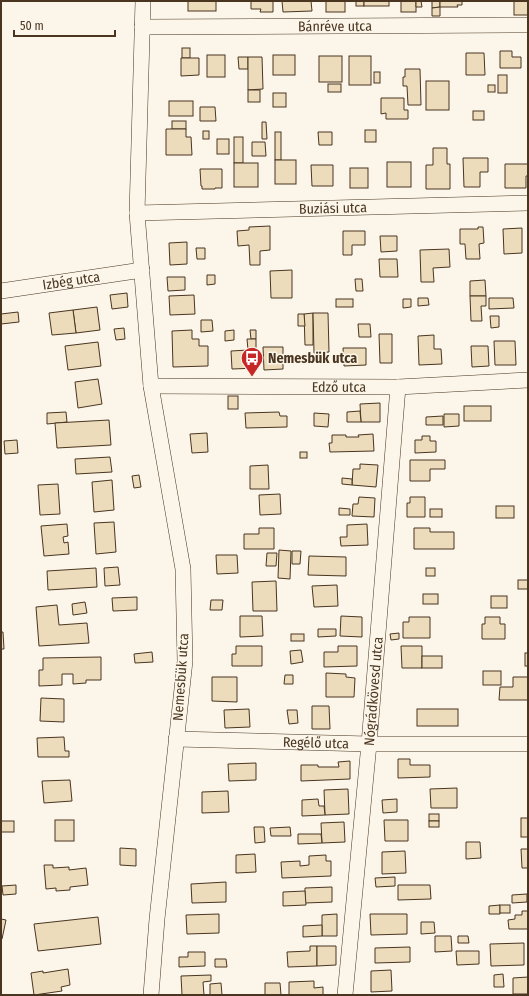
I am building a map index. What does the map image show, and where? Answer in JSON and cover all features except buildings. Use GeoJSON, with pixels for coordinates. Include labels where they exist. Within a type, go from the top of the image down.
{"type":"FeatureCollection","features":[{"type":"Feature","properties":{"kind":"street","name":"Nemesbük utca"},"geometry":{"type":"LineString","coordinates":[[143,1],[137,213],[151,386],[183,569],[185,661],[157,919],[151,995]]}},
{"type":"Feature","properties":{"kind":"street","name":"Bánréve utca"},"geometry":{"type":"LineString","coordinates":[[142,27],[528,26]]}},
{"type":"Feature","properties":{"kind":"street","name":"Buziási utca"},"geometry":{"type":"LineString","coordinates":[[137,213],[528,203]]}},
{"type":"Feature","properties":{"kind":"street","name":"Izbég utca"},"geometry":{"type":"LineString","coordinates":[[1,291],[142,270]]}},
{"type":"Feature","properties":{"kind":"street","name":"Edző utca"},"geometry":{"type":"LineString","coordinates":[[151,386],[398,387],[528,380]]}},
{"type":"Feature","properties":{"kind":"street","name":"Nógrádkövesd utca"},"geometry":{"type":"LineString","coordinates":[[345,995],[369,744],[398,387]]}},
{"type":"Feature","properties":{"kind":"street","name":"Regélő utca"},"geometry":{"type":"LineString","coordinates":[[176,739],[369,744],[528,744]]}},
{"type":"Feature","properties":{"kind":"place","name":"Nemesbük utca"},"geometry":{"type":"Point","coordinates":[252,378]}}]}
